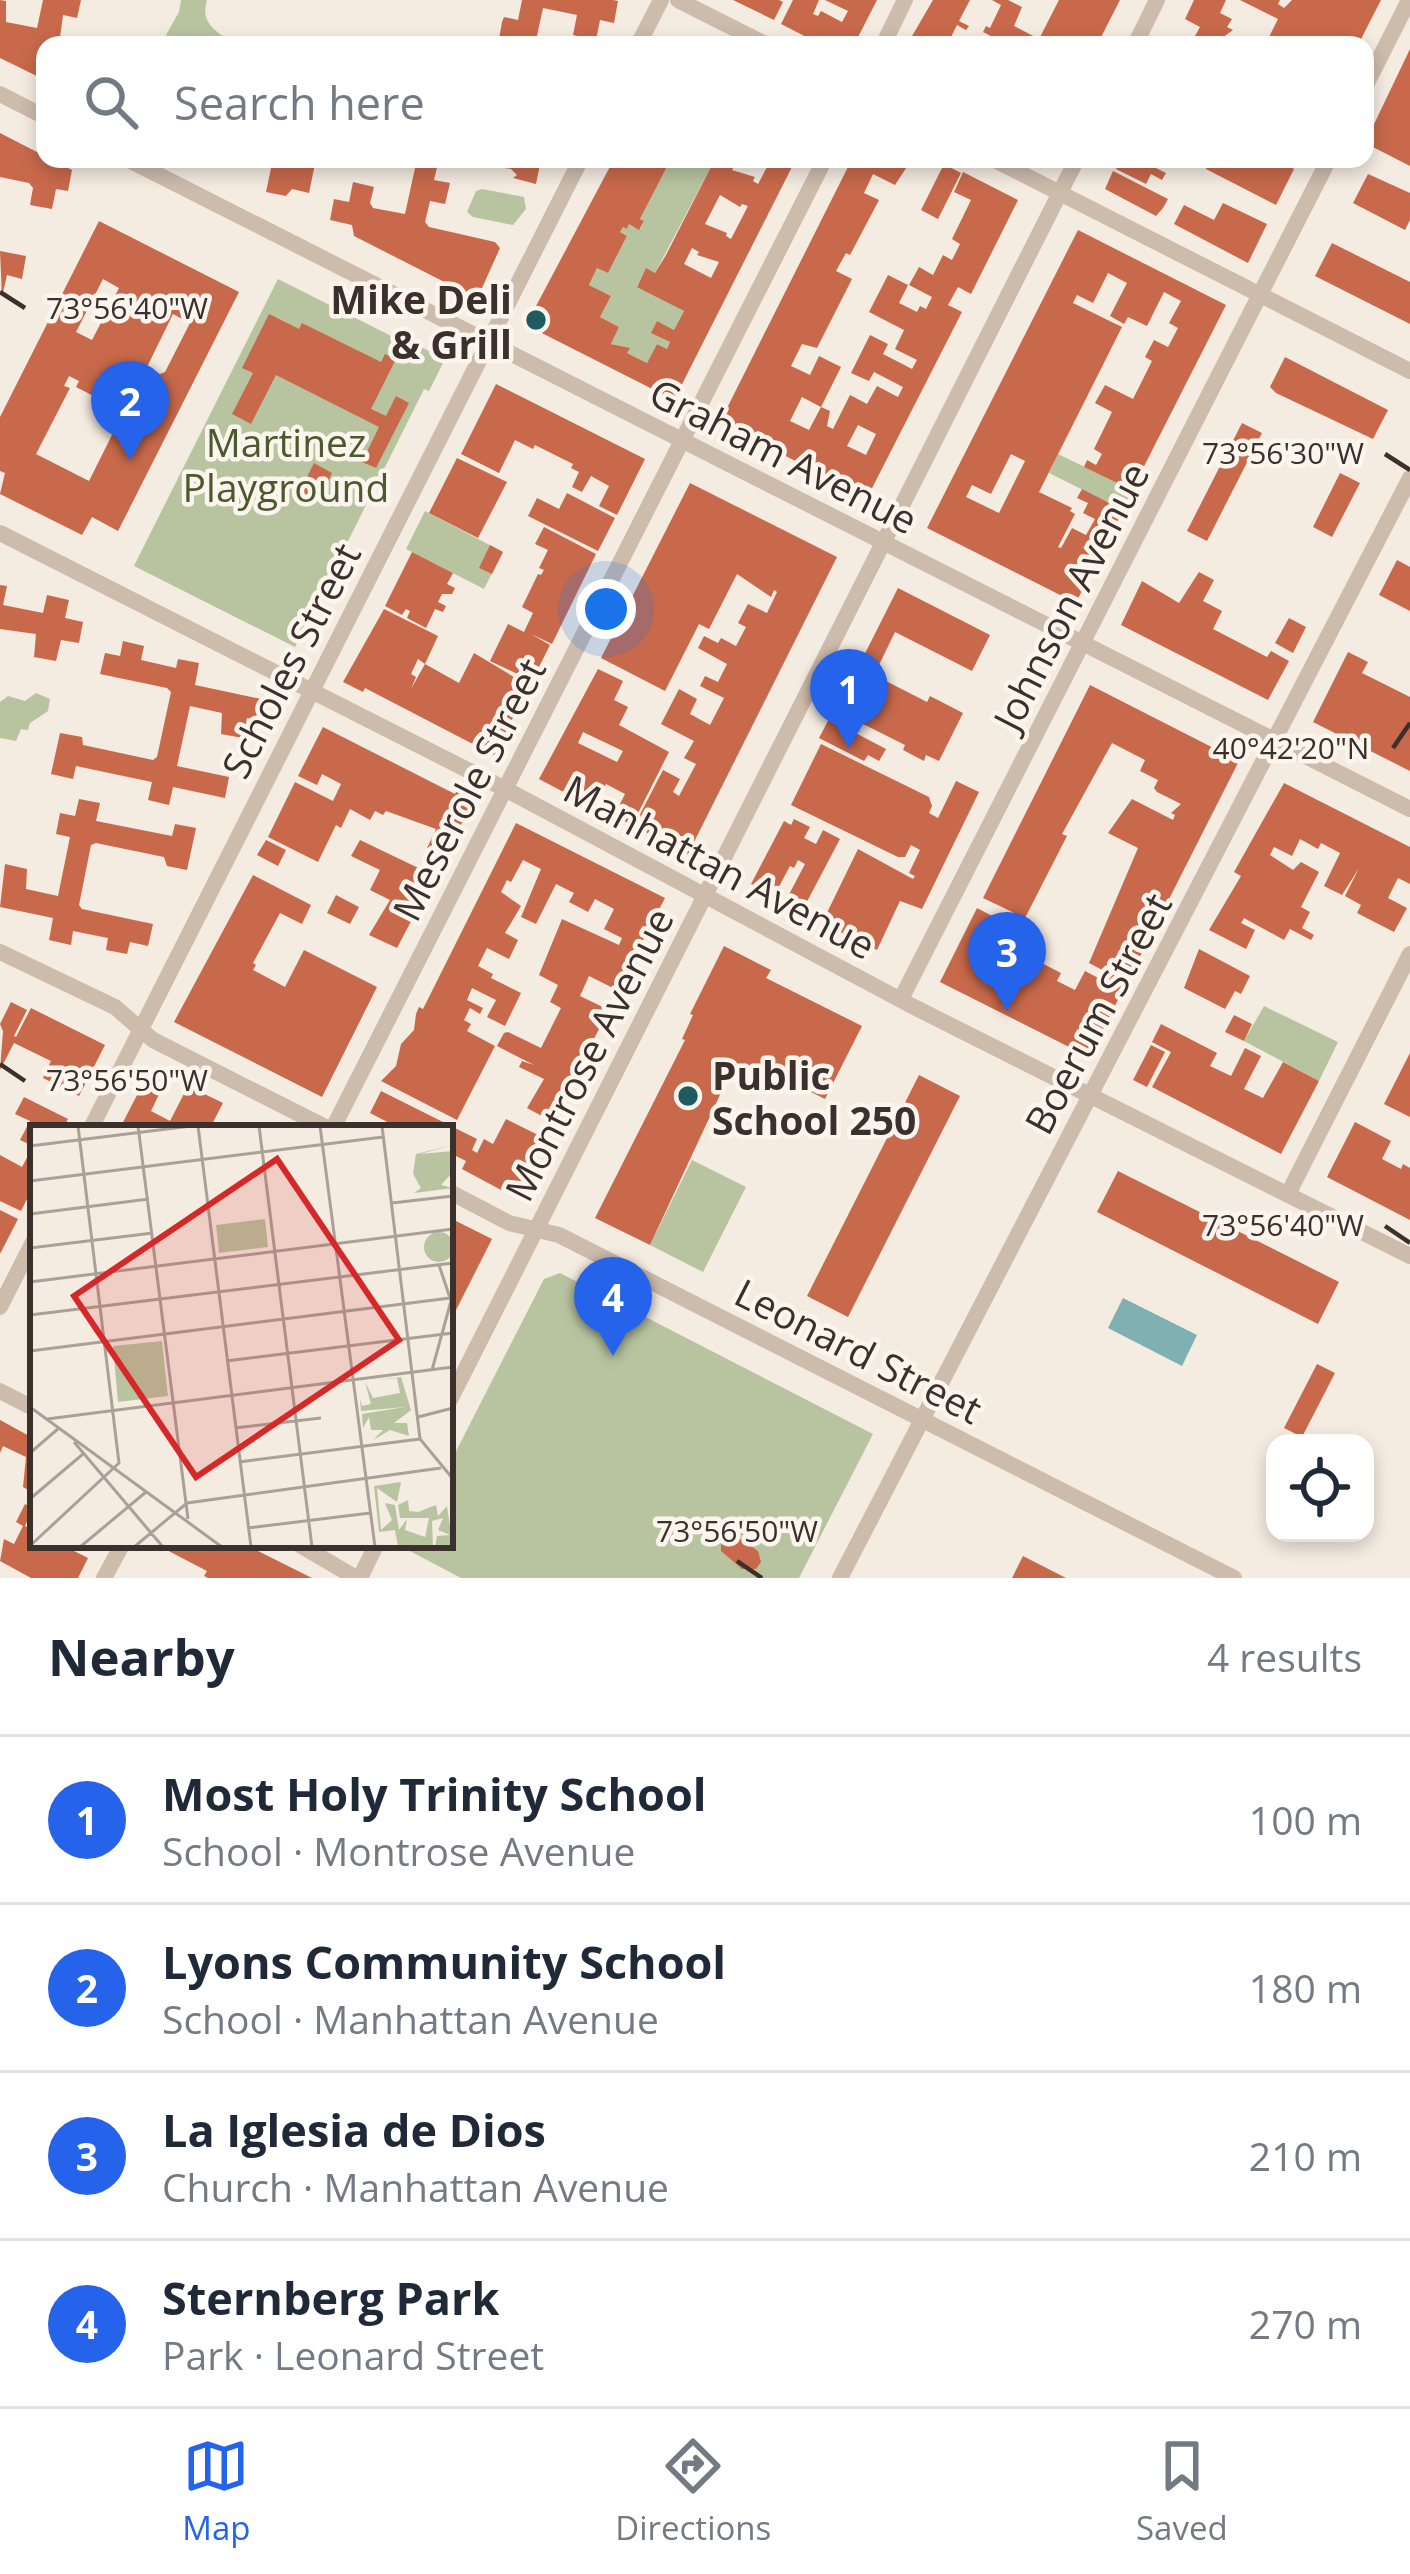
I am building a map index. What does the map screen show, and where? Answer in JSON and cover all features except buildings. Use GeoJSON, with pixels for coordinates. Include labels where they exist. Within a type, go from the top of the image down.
{"type":"FeatureCollection","features":[{"type":"Feature","properties":{"kind":"street"},"geometry":{"type":"LineString","coordinates":[[643,36],[661,0]]}},
{"type":"Feature","properties":{"kind":"street"},"geometry":{"type":"LineString","coordinates":[[678,0],[749,36]]}},
{"type":"Feature","properties":{"kind":"street"},"geometry":{"type":"LineString","coordinates":[[887,36],[905,0]]}},
{"type":"Feature","properties":{"kind":"street"},"geometry":{"type":"LineString","coordinates":[[1139,36],[1157,0]]}},
{"type":"Feature","properties":{"kind":"street"},"geometry":{"type":"LineString","coordinates":[[1374,69],[1409,0]]}},
{"type":"Feature","properties":{"kind":"street"},"geometry":{"type":"LineString","coordinates":[[0,94],[36,112]]}},
{"type":"Feature","properties":{"kind":"street","name":"Graham Avenue"},"geometry":{"type":"LineString","coordinates":[[145,168],[1410,809]]}},
{"type":"Feature","properties":{"kind":"street","name":"Scholes Street"},"geometry":{"type":"LineString","coordinates":[[92,1125],[576,168]]}},
{"type":"Feature","properties":{"kind":"street","name":"Meserole Street"},"geometry":{"type":"LineString","coordinates":[[332,1125],[820,168]]}},
{"type":"Feature","properties":{"kind":"street"},"geometry":{"type":"LineString","coordinates":[[1011,168],[1410,371]]}},
{"type":"Feature","properties":{"kind":"street","name":"Montrose Avenue"},"geometry":{"type":"LineString","coordinates":[[453,1394],[1072,168]]}},
{"type":"Feature","properties":{"kind":"street","name":"Johnson Avenue"},"geometry":{"type":"LineString","coordinates":[[901,999],[1324,168]]}},
{"type":"Feature","properties":{"kind":"street","name":"Boerum Street"},"geometry":{"type":"LineString","coordinates":[[840,1578],[1410,478]]}},
{"type":"Feature","properties":{"kind":"street","name":"Manhattan Avenue"},"geometry":{"type":"LineString","coordinates":[[0,533],[1410,1256]]}},
{"type":"Feature","properties":{"kind":"street"},"geometry":{"type":"LineString","coordinates":[[0,952],[115,1007],[152,1040],[324,1125]]}},
{"type":"Feature","properties":{"kind":"street"},"geometry":{"type":"LineString","coordinates":[[1288,1194],[1410,954]]}},
{"type":"Feature","properties":{"kind":"street","name":"Leonard Street"},"geometry":{"type":"LineString","coordinates":[[453,1194],[508,1223],[559,1235],[1234,1578]]}},
{"type":"Feature","properties":{"kind":"street"},"geometry":{"type":"LineString","coordinates":[[0,1307],[30,1248]]}},
{"type":"Feature","properties":{"kind":"street"},"geometry":{"type":"LineString","coordinates":[[0,1391],[30,1406]]}},
{"type":"Feature","properties":{"kind":"street"},"geometry":{"type":"LineString","coordinates":[[104,1578],[120,1548]]}},
{"type":"Feature","properties":{"kind":"street"},"geometry":{"type":"LineString","coordinates":[[305,1548],[358,1578],[374,1548]]}},
{"type":"Feature","properties":{"kind":"green space"},"geometry":{"type":"Polygon","coordinates":[[[181,0],[207,0],[207,20],[223,36],[168,36],[181,0]]]}},
{"type":"Feature","properties":{"kind":"green space"},"geometry":{"type":"Polygon","coordinates":[[[666,168],[710,168],[655,273],[646,269],[637,286],[684,311],[674,330],[657,321],[652,333],[670,342],[667,349],[657,344],[647,363],[627,353],[629,348],[611,344],[619,327],[600,317],[611,296],[589,285],[597,268],[608,273],[627,236],[620,232],[623,227],[629,224],[640,229],[644,221],[640,219],[666,168]]]}},
{"type":"Feature","properties":{"kind":"green space"},"geometry":{"type":"Polygon","coordinates":[[[476,191],[524,197],[526,209],[513,225],[473,217],[467,212],[476,191]]]}},
{"type":"Feature","properties":{"kind":"green space","name":"Martinez Playground"},"geometry":{"type":"Polygon","coordinates":[[[278,279],[431,352],[443,363],[429,391],[424,389],[295,647],[134,566],[278,279]]]}},
{"type":"Feature","properties":{"kind":"green space"},"geometry":{"type":"Polygon","coordinates":[[[1058,454],[1132,490],[1123,510],[1049,473],[1058,454]]]}},
{"type":"Feature","properties":{"kind":"green space"},"geometry":{"type":"Polygon","coordinates":[[[425,511],[503,552],[484,589],[406,549],[425,511]]]}},
{"type":"Feature","properties":{"kind":"green space"},"geometry":{"type":"Polygon","coordinates":[[[36,693],[50,699],[48,711],[30,723],[28,730],[21,729],[16,741],[0,738],[0,702],[8,696],[25,701],[36,693]]]}},
{"type":"Feature","properties":{"kind":"green space"},"geometry":{"type":"Polygon","coordinates":[[[1264,1006],[1338,1042],[1319,1081],[1244,1041],[1264,1006]]]}},
{"type":"Feature","properties":{"kind":"green space"},"geometry":{"type":"Polygon","coordinates":[[[692,1160],[746,1187],[703,1272],[650,1245],[692,1160]]]}},
{"type":"Feature","properties":{"kind":"green space"},"geometry":{"type":"Polygon","coordinates":[[[560,1273],[873,1434],[799,1578],[461,1578],[406,1549],[453,1548],[453,1457],[544,1279],[560,1273]]]}},
{"type":"Feature","properties":{"kind":"water"},"geometry":{"type":"Polygon","coordinates":[[[1123,1298],[1197,1335],[1182,1366],[1108,1328],[1123,1298]]]}},
{"type":"Feature","properties":{"kind":"place","name":"Mike Deli & Grill"},"geometry":{"type":"Point","coordinates":[536,320]}},
{"type":"Feature","properties":{"kind":"place","name":"Lyons Community School"},"geometry":{"type":"Point","coordinates":[130,460]}},
{"type":"Feature","properties":{"kind":"place","name":"Most Holy Trinity School"},"geometry":{"type":"Point","coordinates":[849,748]}},
{"type":"Feature","properties":{"kind":"place","name":"La Iglesia de Dios"},"geometry":{"type":"Point","coordinates":[1007,1011]}},
{"type":"Feature","properties":{"kind":"place","name":"Public School 250"},"geometry":{"type":"Point","coordinates":[688,1096]}},
{"type":"Feature","properties":{"kind":"place","name":"Sternberg Park"},"geometry":{"type":"Point","coordinates":[613,1356]}}]}
